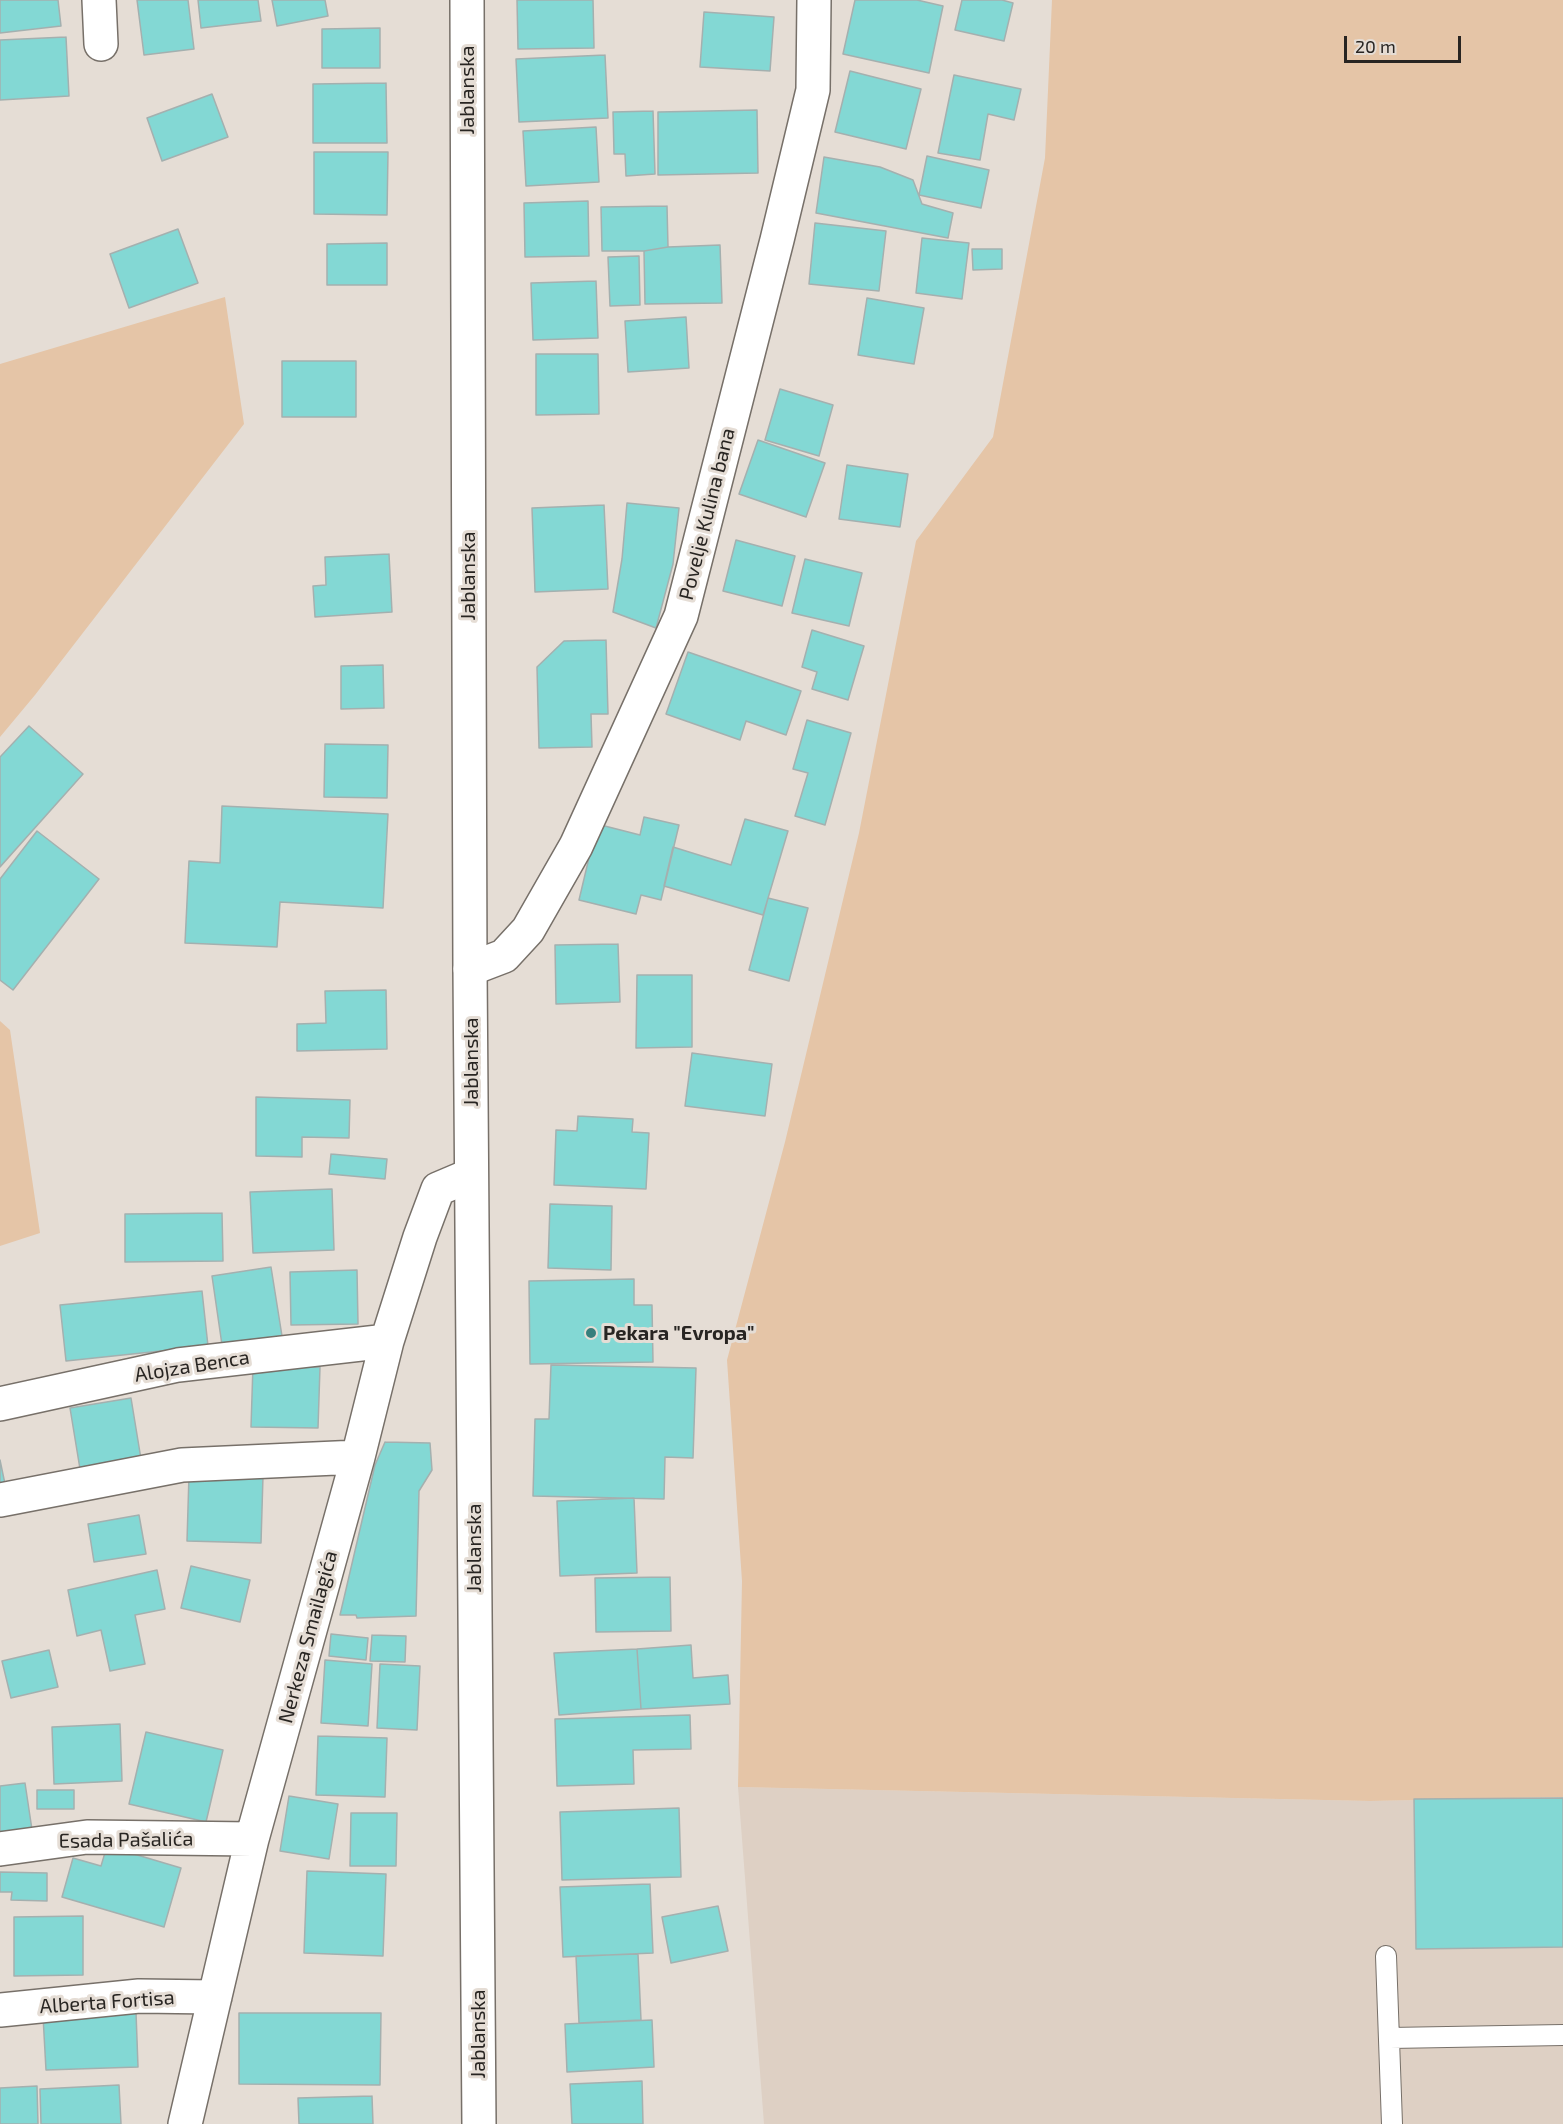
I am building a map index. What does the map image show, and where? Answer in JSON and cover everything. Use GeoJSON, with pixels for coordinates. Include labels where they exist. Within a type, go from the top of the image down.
{"type":"FeatureCollection","features":[{"type":"Feature","properties":{"kind":"street"},"geometry":{"type":"LineString","coordinates":[[99,0],[101,44]]}},
{"type":"Feature","properties":{"kind":"street","name":"Jablanska"},"geometry":{"type":"LineString","coordinates":[[466,0],[471,1175],[479,2124]]}},
{"type":"Feature","properties":{"kind":"street","name":"Povelje Kulina bana"},"geometry":{"type":"LineString","coordinates":[[470,969],[504,956],[528,930],[576,846],[681,616],[813,90],[814,0]]}},
{"type":"Feature","properties":{"kind":"street","name":"Nerkeza Smailagića"},"geometry":{"type":"LineString","coordinates":[[185,2124],[252,1839],[358,1457],[387,1341],[438,1189],[471,1175]]}},
{"type":"Feature","properties":{"kind":"street","name":"Alojza Benca"},"geometry":{"type":"LineString","coordinates":[[0,1404],[178,1365],[387,1341]]}},
{"type":"Feature","properties":{"kind":"street"},"geometry":{"type":"LineString","coordinates":[[0,1500],[182,1465],[358,1457]]}},
{"type":"Feature","properties":{"kind":"street","name":"Esada Pašalića"},"geometry":{"type":"LineString","coordinates":[[0,1849],[87,1837],[252,1839]]}},
{"type":"Feature","properties":{"kind":"street","name":"Alberta Fortisa"},"geometry":{"type":"LineString","coordinates":[[0,2010],[139,1996],[215,1998]]}},
{"type":"Feature","properties":{"kind":"lane"},"geometry":{"type":"LineString","coordinates":[[1386,1956],[1392,2124]]}},
{"type":"Feature","properties":{"kind":"lane"},"geometry":{"type":"LineString","coordinates":[[1390,2038],[1563,2035]]}},
{"type":"Feature","properties":{"kind":"shaded area"},"geometry":{"type":"Polygon","coordinates":[[[1052,0],[1563,0],[1563,1797],[1370,1801],[738,1787],[742,1581],[727,1360],[785,1142],[859,833],[916,541],[993,437],[1045,158],[1052,0]]]}},
{"type":"Feature","properties":{"kind":"shaded area"},"geometry":{"type":"Polygon","coordinates":[[[225,297],[244,424],[0,737],[0,364],[225,297]]]}},
{"type":"Feature","properties":{"kind":"shaded area"},"geometry":{"type":"Polygon","coordinates":[[[0,1021],[10,1030],[40,1233],[0,1246],[0,1021]]]}},
{"type":"Feature","properties":{"kind":"shaded area"},"geometry":{"type":"Polygon","coordinates":[[[738,1787],[1370,1801],[1563,1797],[1563,2124],[764,2124],[738,1787]]]}},
{"type":"Feature","properties":{"kind":"building"},"geometry":{"type":"Polygon","coordinates":[[[0,0],[58,0],[61,26],[0,33],[0,0]]]}},
{"type":"Feature","properties":{"kind":"building"},"geometry":{"type":"Polygon","coordinates":[[[137,0],[188,0],[194,49],[144,55],[137,0]]]}},
{"type":"Feature","properties":{"kind":"building"},"geometry":{"type":"Polygon","coordinates":[[[198,0],[258,0],[261,21],[201,28],[198,0]]]}},
{"type":"Feature","properties":{"kind":"building"},"geometry":{"type":"Polygon","coordinates":[[[272,0],[325,0],[328,16],[277,26],[272,0]]]}},
{"type":"Feature","properties":{"kind":"building"},"geometry":{"type":"Polygon","coordinates":[[[517,0],[593,0],[594,48],[518,49],[517,0]]]}},
{"type":"Feature","properties":{"kind":"building"},"geometry":{"type":"Polygon","coordinates":[[[855,0],[917,0],[943,6],[929,73],[843,54],[855,0]]]}},
{"type":"Feature","properties":{"kind":"building"},"geometry":{"type":"Polygon","coordinates":[[[962,0],[1002,0],[1013,3],[1004,41],[955,30],[962,0]]]}},
{"type":"Feature","properties":{"kind":"building"},"geometry":{"type":"Polygon","coordinates":[[[704,12],[774,17],[770,71],[700,67],[704,12]]]}},
{"type":"Feature","properties":{"kind":"building"},"geometry":{"type":"Polygon","coordinates":[[[380,28],[380,68],[322,68],[322,29],[380,28]]]}},
{"type":"Feature","properties":{"kind":"building"},"geometry":{"type":"Polygon","coordinates":[[[66,37],[69,96],[0,100],[0,40],[66,37]]]}},
{"type":"Feature","properties":{"kind":"building"},"geometry":{"type":"Polygon","coordinates":[[[605,55],[608,118],[519,122],[516,59],[605,55]]]}},
{"type":"Feature","properties":{"kind":"building"},"geometry":{"type":"Polygon","coordinates":[[[850,71],[921,89],[906,149],[835,132],[850,71]]]}},
{"type":"Feature","properties":{"kind":"building"},"geometry":{"type":"Polygon","coordinates":[[[954,75],[1021,89],[1014,120],[988,114],[980,160],[938,153],[954,75]]]}},
{"type":"Feature","properties":{"kind":"building"},"geometry":{"type":"Polygon","coordinates":[[[386,83],[387,143],[313,143],[313,84],[386,83]]]}},
{"type":"Feature","properties":{"kind":"building"},"geometry":{"type":"Polygon","coordinates":[[[212,94],[228,137],[162,161],[147,118],[212,94]]]}},
{"type":"Feature","properties":{"kind":"building"},"geometry":{"type":"Polygon","coordinates":[[[757,110],[758,173],[658,175],[658,112],[757,110]]]}},
{"type":"Feature","properties":{"kind":"building"},"geometry":{"type":"Polygon","coordinates":[[[653,111],[655,174],[626,176],[625,154],[614,154],[613,112],[653,111]]]}},
{"type":"Feature","properties":{"kind":"building"},"geometry":{"type":"Polygon","coordinates":[[[596,127],[599,182],[526,186],[523,131],[596,127]]]}},
{"type":"Feature","properties":{"kind":"building"},"geometry":{"type":"Polygon","coordinates":[[[314,152],[388,152],[387,215],[314,214],[314,152]]]}},
{"type":"Feature","properties":{"kind":"building"},"geometry":{"type":"Polygon","coordinates":[[[927,156],[989,170],[981,208],[919,195],[927,156]]]}},
{"type":"Feature","properties":{"kind":"building"},"geometry":{"type":"Polygon","coordinates":[[[824,157],[880,167],[913,180],[922,204],[953,213],[948,238],[816,213],[824,157]]]}},
{"type":"Feature","properties":{"kind":"building"},"geometry":{"type":"Polygon","coordinates":[[[588,201],[589,256],[525,257],[524,203],[588,201]]]}},
{"type":"Feature","properties":{"kind":"building"},"geometry":{"type":"Polygon","coordinates":[[[667,206],[668,247],[644,251],[602,251],[601,207],[667,206]]]}},
{"type":"Feature","properties":{"kind":"building"},"geometry":{"type":"Polygon","coordinates":[[[815,223],[886,231],[879,291],[809,284],[815,223]]]}},
{"type":"Feature","properties":{"kind":"building"},"geometry":{"type":"Polygon","coordinates":[[[178,229],[198,283],[129,308],[110,254],[178,229]]]}},
{"type":"Feature","properties":{"kind":"building"},"geometry":{"type":"Polygon","coordinates":[[[922,238],[969,243],[962,299],[916,293],[922,238]]]}},
{"type":"Feature","properties":{"kind":"building"},"geometry":{"type":"Polygon","coordinates":[[[387,243],[387,285],[327,285],[327,244],[387,243]]]}},
{"type":"Feature","properties":{"kind":"building"},"geometry":{"type":"Polygon","coordinates":[[[720,245],[722,303],[645,304],[644,251],[668,247],[720,245]]]}},
{"type":"Feature","properties":{"kind":"building"},"geometry":{"type":"Polygon","coordinates":[[[972,249],[1002,249],[1002,269],[973,270],[972,249]]]}},
{"type":"Feature","properties":{"kind":"building"},"geometry":{"type":"Polygon","coordinates":[[[639,256],[640,305],[610,306],[608,257],[639,256]]]}},
{"type":"Feature","properties":{"kind":"building"},"geometry":{"type":"Polygon","coordinates":[[[596,281],[598,338],[533,340],[531,283],[596,281]]]}},
{"type":"Feature","properties":{"kind":"building"},"geometry":{"type":"Polygon","coordinates":[[[867,298],[924,308],[914,364],[858,355],[867,298]]]}},
{"type":"Feature","properties":{"kind":"building"},"geometry":{"type":"Polygon","coordinates":[[[686,317],[689,368],[628,372],[625,321],[686,317]]]}},
{"type":"Feature","properties":{"kind":"building"},"geometry":{"type":"Polygon","coordinates":[[[536,354],[598,354],[599,414],[536,415],[536,354]]]}},
{"type":"Feature","properties":{"kind":"building"},"geometry":{"type":"Polygon","coordinates":[[[282,361],[356,361],[356,417],[282,417],[282,361]]]}},
{"type":"Feature","properties":{"kind":"building"},"geometry":{"type":"Polygon","coordinates":[[[780,389],[833,405],[819,456],[765,440],[780,389]]]}},
{"type":"Feature","properties":{"kind":"building"},"geometry":{"type":"Polygon","coordinates":[[[758,440],[825,463],[806,517],[739,494],[758,440]]]}},
{"type":"Feature","properties":{"kind":"building"},"geometry":{"type":"Polygon","coordinates":[[[847,465],[908,474],[900,527],[839,519],[847,465]]]}},
{"type":"Feature","properties":{"kind":"building"},"geometry":{"type":"Polygon","coordinates":[[[627,503],[679,508],[673,564],[656,628],[613,612],[622,559],[627,503]]]}},
{"type":"Feature","properties":{"kind":"building"},"geometry":{"type":"Polygon","coordinates":[[[604,505],[608,589],[535,592],[532,508],[604,505]]]}},
{"type":"Feature","properties":{"kind":"building"},"geometry":{"type":"Polygon","coordinates":[[[736,540],[795,556],[782,606],[723,591],[736,540]]]}},
{"type":"Feature","properties":{"kind":"building"},"geometry":{"type":"Polygon","coordinates":[[[389,554],[392,612],[315,617],[313,586],[326,585],[325,557],[389,554]]]}},
{"type":"Feature","properties":{"kind":"building"},"geometry":{"type":"Polygon","coordinates":[[[805,559],[862,573],[849,626],[792,613],[805,559]]]}},
{"type":"Feature","properties":{"kind":"building"},"geometry":{"type":"Polygon","coordinates":[[[812,630],[864,646],[848,700],[812,689],[817,672],[802,667],[812,630]]]}},
{"type":"Feature","properties":{"kind":"building"},"geometry":{"type":"Polygon","coordinates":[[[606,640],[608,714],[591,714],[592,747],[539,748],[537,667],[564,641],[606,640]]]}},
{"type":"Feature","properties":{"kind":"building"},"geometry":{"type":"Polygon","coordinates":[[[688,652],[801,691],[786,735],[746,721],[740,740],[666,714],[688,652]]]}},
{"type":"Feature","properties":{"kind":"building"},"geometry":{"type":"Polygon","coordinates":[[[383,665],[384,708],[341,709],[341,666],[383,665]]]}},
{"type":"Feature","properties":{"kind":"building"},"geometry":{"type":"Polygon","coordinates":[[[807,720],[851,733],[825,825],[795,816],[808,773],[793,769],[807,720]]]}},
{"type":"Feature","properties":{"kind":"building"},"geometry":{"type":"Polygon","coordinates":[[[29,726],[83,774],[0,867],[0,757],[29,726]]]}},
{"type":"Feature","properties":{"kind":"building"},"geometry":{"type":"Polygon","coordinates":[[[325,744],[388,745],[387,798],[324,797],[325,744]]]}},
{"type":"Feature","properties":{"kind":"building"},"geometry":{"type":"Polygon","coordinates":[[[222,806],[388,814],[383,908],[280,902],[277,947],[185,943],[189,861],[220,863],[222,806]]]}},
{"type":"Feature","properties":{"kind":"building"},"geometry":{"type":"Polygon","coordinates":[[[644,817],[679,825],[661,900],[641,895],[636,914],[579,900],[597,824],[640,835],[644,817]]]}},
{"type":"Feature","properties":{"kind":"building"},"geometry":{"type":"Polygon","coordinates":[[[745,819],[788,831],[763,915],[664,886],[673,847],[731,865],[745,819]]]}},
{"type":"Feature","properties":{"kind":"building"},"geometry":{"type":"Polygon","coordinates":[[[37,831],[99,879],[13,990],[0,980],[0,879],[37,831]]]}},
{"type":"Feature","properties":{"kind":"building"},"geometry":{"type":"Polygon","coordinates":[[[768,898],[808,908],[789,981],[749,970],[768,898]]]}},
{"type":"Feature","properties":{"kind":"building"},"geometry":{"type":"Polygon","coordinates":[[[618,944],[620,1002],[556,1004],[555,945],[618,944]]]}},
{"type":"Feature","properties":{"kind":"building"},"geometry":{"type":"Polygon","coordinates":[[[637,975],[692,975],[692,1047],[636,1048],[637,975]]]}},
{"type":"Feature","properties":{"kind":"building"},"geometry":{"type":"Polygon","coordinates":[[[386,990],[387,1049],[297,1051],[297,1024],[326,1023],[325,991],[386,990]]]}},
{"type":"Feature","properties":{"kind":"building"},"geometry":{"type":"Polygon","coordinates":[[[692,1053],[772,1064],[765,1116],[685,1106],[692,1053]]]}},
{"type":"Feature","properties":{"kind":"building"},"geometry":{"type":"Polygon","coordinates":[[[256,1097],[350,1100],[349,1138],[302,1137],[302,1157],[256,1156],[256,1097]]]}},
{"type":"Feature","properties":{"kind":"building"},"geometry":{"type":"Polygon","coordinates":[[[578,1116],[633,1119],[632,1132],[649,1133],[646,1189],[554,1185],[556,1130],[577,1131],[578,1116]]]}},
{"type":"Feature","properties":{"kind":"building"},"geometry":{"type":"Polygon","coordinates":[[[331,1154],[387,1159],[385,1179],[329,1174],[331,1154]]]}},
{"type":"Feature","properties":{"kind":"building"},"geometry":{"type":"Polygon","coordinates":[[[332,1189],[334,1250],[253,1253],[250,1192],[332,1189]]]}},
{"type":"Feature","properties":{"kind":"building"},"geometry":{"type":"Polygon","coordinates":[[[550,1204],[612,1206],[611,1270],[548,1268],[550,1204]]]}},
{"type":"Feature","properties":{"kind":"building"},"geometry":{"type":"Polygon","coordinates":[[[222,1213],[223,1261],[125,1262],[125,1214],[222,1213]]]}},
{"type":"Feature","properties":{"kind":"building"},"geometry":{"type":"Polygon","coordinates":[[[271,1267],[282,1336],[222,1345],[212,1276],[271,1267]]]}},
{"type":"Feature","properties":{"kind":"building"},"geometry":{"type":"Polygon","coordinates":[[[357,1270],[358,1324],[291,1325],[290,1272],[357,1270]]]}},
{"type":"Feature","properties":{"kind":"building","name":"Pekara \"Evropa\""},"geometry":{"type":"Polygon","coordinates":[[[634,1279],[634,1305],[652,1305],[653,1362],[530,1364],[529,1281],[634,1279]]]}},
{"type":"Feature","properties":{"kind":"building"},"geometry":{"type":"Polygon","coordinates":[[[202,1291],[208,1346],[66,1361],[60,1305],[202,1291]]]}},
{"type":"Feature","properties":{"kind":"building"},"geometry":{"type":"Polygon","coordinates":[[[253,1365],[320,1367],[318,1428],[251,1427],[253,1365]]]}},
{"type":"Feature","properties":{"kind":"building"},"geometry":{"type":"Polygon","coordinates":[[[551,1365],[696,1368],[693,1458],[665,1457],[664,1499],[533,1496],[535,1419],[549,1419],[551,1365]]]}},
{"type":"Feature","properties":{"kind":"building"},"geometry":{"type":"Polygon","coordinates":[[[131,1398],[141,1459],[80,1469],[70,1408],[131,1398]]]}},
{"type":"Feature","properties":{"kind":"building"},"geometry":{"type":"Polygon","coordinates":[[[385,1442],[430,1443],[432,1470],[419,1491],[416,1616],[357,1618],[356,1615],[340,1615],[375,1465],[385,1442]]]}},
{"type":"Feature","properties":{"kind":"building"},"geometry":{"type":"Polygon","coordinates":[[[0,1460],[5,1484],[0,1485],[0,1460]]]}},
{"type":"Feature","properties":{"kind":"building"},"geometry":{"type":"Polygon","coordinates":[[[189,1475],[263,1476],[261,1543],[187,1541],[189,1475]]]}},
{"type":"Feature","properties":{"kind":"building"},"geometry":{"type":"Polygon","coordinates":[[[634,1498],[637,1573],[560,1576],[557,1501],[634,1498]]]}},
{"type":"Feature","properties":{"kind":"building"},"geometry":{"type":"Polygon","coordinates":[[[139,1515],[146,1554],[94,1562],[88,1524],[139,1515]]]}},
{"type":"Feature","properties":{"kind":"building"},"geometry":{"type":"Polygon","coordinates":[[[191,1566],[250,1580],[240,1622],[181,1608],[191,1566]]]}},
{"type":"Feature","properties":{"kind":"building"},"geometry":{"type":"Polygon","coordinates":[[[157,1570],[165,1609],[135,1615],[145,1664],[110,1671],[101,1630],[77,1636],[68,1590],[157,1570]]]}},
{"type":"Feature","properties":{"kind":"building"},"geometry":{"type":"Polygon","coordinates":[[[670,1577],[671,1631],[596,1632],[595,1578],[670,1577]]]}},
{"type":"Feature","properties":{"kind":"building"},"geometry":{"type":"Polygon","coordinates":[[[331,1634],[368,1638],[366,1660],[329,1656],[331,1634]]]}},
{"type":"Feature","properties":{"kind":"building"},"geometry":{"type":"Polygon","coordinates":[[[372,1635],[406,1636],[405,1662],[370,1661],[372,1635]]]}},
{"type":"Feature","properties":{"kind":"building"},"geometry":{"type":"Polygon","coordinates":[[[691,1645],[693,1678],[728,1675],[730,1704],[641,1709],[637,1649],[691,1645]]]}},
{"type":"Feature","properties":{"kind":"building"},"geometry":{"type":"Polygon","coordinates":[[[637,1649],[641,1709],[559,1715],[554,1653],[637,1649]]]}},
{"type":"Feature","properties":{"kind":"building"},"geometry":{"type":"Polygon","coordinates":[[[49,1650],[58,1687],[11,1698],[2,1661],[49,1650]]]}},
{"type":"Feature","properties":{"kind":"building"},"geometry":{"type":"Polygon","coordinates":[[[325,1660],[372,1664],[368,1726],[321,1723],[325,1660]]]}},
{"type":"Feature","properties":{"kind":"building"},"geometry":{"type":"Polygon","coordinates":[[[380,1664],[420,1666],[417,1730],[377,1728],[380,1664]]]}},
{"type":"Feature","properties":{"kind":"building"},"geometry":{"type":"Polygon","coordinates":[[[690,1715],[691,1749],[633,1750],[634,1784],[557,1786],[555,1719],[690,1715]]]}},
{"type":"Feature","properties":{"kind":"building"},"geometry":{"type":"Polygon","coordinates":[[[120,1724],[122,1781],[54,1784],[52,1727],[120,1724]]]}},
{"type":"Feature","properties":{"kind":"building"},"geometry":{"type":"Polygon","coordinates":[[[146,1732],[223,1750],[206,1822],[129,1804],[146,1732]]]}},
{"type":"Feature","properties":{"kind":"building"},"geometry":{"type":"Polygon","coordinates":[[[318,1736],[387,1738],[385,1797],[316,1795],[318,1736]]]}},
{"type":"Feature","properties":{"kind":"building"},"geometry":{"type":"Polygon","coordinates":[[[25,1783],[34,1843],[0,1847],[0,1786],[25,1783]]]}},
{"type":"Feature","properties":{"kind":"building"},"geometry":{"type":"Polygon","coordinates":[[[37,1790],[74,1790],[74,1809],[37,1809],[37,1790]]]}},
{"type":"Feature","properties":{"kind":"building"},"geometry":{"type":"Polygon","coordinates":[[[289,1796],[338,1804],[329,1859],[280,1851],[289,1796]]]}},
{"type":"Feature","properties":{"kind":"building"},"geometry":{"type":"Polygon","coordinates":[[[1563,1798],[1563,1947],[1416,1949],[1414,1799],[1563,1798]]]}},
{"type":"Feature","properties":{"kind":"building"},"geometry":{"type":"Polygon","coordinates":[[[679,1808],[681,1877],[562,1880],[560,1812],[679,1808]]]}},
{"type":"Feature","properties":{"kind":"building"},"geometry":{"type":"Polygon","coordinates":[[[351,1813],[397,1813],[396,1866],[350,1866],[351,1813]]]}},
{"type":"Feature","properties":{"kind":"building"},"geometry":{"type":"Polygon","coordinates":[[[107,1846],[181,1868],[164,1927],[62,1897],[73,1858],[101,1866],[107,1846]]]}},
{"type":"Feature","properties":{"kind":"building"},"geometry":{"type":"Polygon","coordinates":[[[307,1871],[386,1874],[383,1956],[304,1953],[307,1871]]]}},
{"type":"Feature","properties":{"kind":"building"},"geometry":{"type":"Polygon","coordinates":[[[0,1872],[47,1873],[47,1901],[11,1900],[12,1892],[0,1892],[0,1872]]]}},
{"type":"Feature","properties":{"kind":"building"},"geometry":{"type":"Polygon","coordinates":[[[650,1884],[653,1953],[563,1957],[560,1887],[650,1884]]]}},
{"type":"Feature","properties":{"kind":"building"},"geometry":{"type":"Polygon","coordinates":[[[718,1906],[728,1951],[671,1963],[662,1917],[718,1906]]]}},
{"type":"Feature","properties":{"kind":"building"},"geometry":{"type":"Polygon","coordinates":[[[83,1916],[83,1975],[14,1976],[14,1917],[83,1916]]]}},
{"type":"Feature","properties":{"kind":"building"},"geometry":{"type":"Polygon","coordinates":[[[638,1954],[641,2020],[579,2023],[576,1956],[638,1954]]]}},
{"type":"Feature","properties":{"kind":"building"},"geometry":{"type":"Polygon","coordinates":[[[136,2012],[138,2067],[46,2070],[43,2016],[136,2012]]]}},
{"type":"Feature","properties":{"kind":"building"},"geometry":{"type":"Polygon","coordinates":[[[239,2013],[381,2013],[380,2085],[239,2084],[239,2013]]]}},
{"type":"Feature","properties":{"kind":"building"},"geometry":{"type":"Polygon","coordinates":[[[652,2020],[654,2067],[567,2072],[565,2024],[652,2020]]]}},
{"type":"Feature","properties":{"kind":"building"},"geometry":{"type":"Polygon","coordinates":[[[642,2081],[643,2124],[572,2124],[570,2084],[642,2081]]]}},
{"type":"Feature","properties":{"kind":"building"},"geometry":{"type":"Polygon","coordinates":[[[119,2085],[121,2124],[41,2124],[40,2089],[119,2085]]]}},
{"type":"Feature","properties":{"kind":"building"},"geometry":{"type":"Polygon","coordinates":[[[37,2086],[38,2124],[0,2124],[0,2088],[37,2086]]]}},
{"type":"Feature","properties":{"kind":"building"},"geometry":{"type":"Polygon","coordinates":[[[372,2096],[373,2124],[299,2124],[298,2098],[372,2096]]]}},
{"type":"Feature","properties":{"kind":"place","name":"Pekara \"Evropa\""},"geometry":{"type":"Point","coordinates":[591,1333]}}]}
